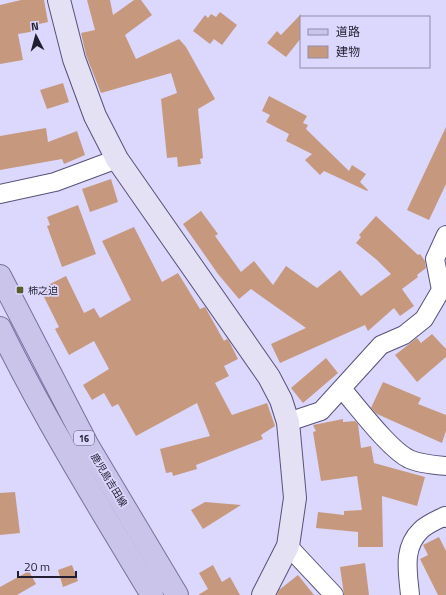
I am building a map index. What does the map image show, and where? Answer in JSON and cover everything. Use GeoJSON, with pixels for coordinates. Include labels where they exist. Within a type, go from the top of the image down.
{"type":"FeatureCollection","features":[{"type":"Feature","properties":{"kind":"main road","name":"鹿児島吉田線"},"geometry":{"type":"LineString","coordinates":[[0,276],[88,446],[177,595]]}},
{"type":"Feature","properties":{"kind":"main road","name":"16"},"geometry":{"type":"LineString","coordinates":[[0,328],[20,369],[62,444],[152,595]]}},
{"type":"Feature","properties":{"kind":"street"},"geometry":{"type":"LineString","coordinates":[[59,0],[74,59],[92,109],[117,159],[269,377],[281,400],[288,422],[295,498],[288,546],[263,595]]}},
{"type":"Feature","properties":{"kind":"street"},"geometry":{"type":"LineString","coordinates":[[0,194],[55,182],[117,159]]}},
{"type":"Feature","properties":{"kind":"street"},"geometry":{"type":"LineString","coordinates":[[288,422],[321,411],[381,345],[404,335],[424,318],[441,290],[435,259],[446,235]]}},
{"type":"Feature","properties":{"kind":"street"},"geometry":{"type":"LineString","coordinates":[[342,389],[386,440],[408,458],[428,464],[446,466]]}},
{"type":"Feature","properties":{"kind":"street"},"geometry":{"type":"LineString","coordinates":[[410,595],[407,561],[411,542],[421,530],[445,516],[446,518]]}},
{"type":"Feature","properties":{"kind":"street"},"geometry":{"type":"LineString","coordinates":[[288,546],[334,595]]}},
{"type":"Feature","properties":{"kind":"building"},"geometry":{"type":"Polygon","coordinates":[[[21,0],[44,0],[48,22],[35,25],[36,31],[18,34],[23,60],[0,64],[0,5],[21,0]]]}},
{"type":"Feature","properties":{"kind":"building"},"geometry":{"type":"Polygon","coordinates":[[[87,0],[110,0],[113,15],[134,0],[141,0],[152,15],[125,35],[136,59],[179,39],[186,47],[215,99],[198,109],[203,158],[200,159],[201,164],[178,167],[177,157],[167,158],[161,99],[177,93],[171,73],[101,93],[86,55],[81,33],[95,30],[87,0]]]}},
{"type":"Feature","properties":{"kind":"building"},"geometry":{"type":"Polygon","coordinates":[[[220,12],[237,25],[222,45],[214,39],[210,44],[193,31],[205,15],[208,18],[211,14],[216,17],[220,12]]]}},
{"type":"Feature","properties":{"kind":"building"},"geometry":{"type":"Polygon","coordinates":[[[301,14],[300,39],[286,57],[267,43],[277,31],[281,35],[301,14]]]}},
{"type":"Feature","properties":{"kind":"building"},"geometry":{"type":"Polygon","coordinates":[[[63,83],[69,102],[47,109],[40,90],[63,83]]]}},
{"type":"Feature","properties":{"kind":"building"},"geometry":{"type":"Polygon","coordinates":[[[269,96],[307,116],[303,123],[308,125],[306,129],[349,171],[352,165],[366,174],[360,182],[368,190],[367,191],[324,171],[320,175],[305,160],[312,154],[286,141],[289,134],[266,122],[270,115],[262,111],[269,96]]]}},
{"type":"Feature","properties":{"kind":"building"},"geometry":{"type":"Polygon","coordinates":[[[446,127],[446,184],[429,220],[407,210],[446,127]]]}},
{"type":"Feature","properties":{"kind":"building"},"geometry":{"type":"Polygon","coordinates":[[[46,128],[48,142],[77,131],[85,155],[64,164],[62,159],[0,170],[0,136],[46,128]]]}},
{"type":"Feature","properties":{"kind":"building"},"geometry":{"type":"Polygon","coordinates":[[[111,179],[118,202],[90,212],[82,189],[111,179]]]}},
{"type":"Feature","properties":{"kind":"building"},"geometry":{"type":"Polygon","coordinates":[[[78,205],[96,254],[62,267],[47,226],[50,225],[47,217],[78,205]]]}},
{"type":"Feature","properties":{"kind":"building"},"geometry":{"type":"Polygon","coordinates":[[[201,211],[218,234],[215,236],[241,272],[254,261],[273,285],[286,266],[317,288],[340,270],[361,296],[391,274],[356,243],[361,237],[359,235],[376,216],[418,255],[420,254],[425,261],[426,268],[417,275],[418,277],[402,289],[414,306],[400,316],[394,308],[368,331],[365,325],[280,363],[271,344],[306,328],[251,289],[239,299],[218,274],[183,224],[201,211]]]}},
{"type":"Feature","properties":{"kind":"building"},"geometry":{"type":"Polygon","coordinates":[[[134,227],[162,282],[178,273],[200,309],[205,307],[224,341],[227,339],[229,341],[238,359],[224,366],[229,376],[215,383],[232,415],[267,403],[275,426],[261,435],[263,439],[196,465],[197,469],[173,476],[172,472],[166,473],[160,449],[210,436],[197,403],[136,436],[118,404],[112,407],[104,393],[92,400],[83,385],[109,369],[94,341],[69,355],[55,329],[59,327],[40,289],[66,276],[84,313],[94,308],[100,318],[131,300],[102,241],[134,227]]]}},
{"type":"Feature","properties":{"kind":"building"},"geometry":{"type":"Polygon","coordinates":[[[432,334],[446,349],[446,357],[417,382],[395,355],[417,338],[421,343],[432,334]]]}},
{"type":"Feature","properties":{"kind":"building"},"geometry":{"type":"Polygon","coordinates":[[[326,358],[338,373],[303,403],[291,388],[326,358]]]}},
{"type":"Feature","properties":{"kind":"building"},"geometry":{"type":"Polygon","coordinates":[[[383,382],[421,398],[418,404],[446,415],[446,431],[442,443],[377,414],[371,408],[383,382]]]}},
{"type":"Feature","properties":{"kind":"building"},"geometry":{"type":"Polygon","coordinates":[[[343,419],[343,422],[355,421],[358,424],[361,448],[371,446],[374,463],[425,477],[417,506],[382,496],[383,547],[358,547],[358,532],[316,528],[318,512],[344,515],[344,511],[362,510],[357,476],[321,481],[313,432],[316,431],[313,425],[343,419]]]}},
{"type":"Feature","properties":{"kind":"building"},"geometry":{"type":"Polygon","coordinates":[[[15,492],[20,533],[0,535],[0,493],[15,492]]]}},
{"type":"Feature","properties":{"kind":"building"},"geometry":{"type":"Polygon","coordinates":[[[205,502],[241,505],[203,529],[191,510],[205,502]]]}},
{"type":"Feature","properties":{"kind":"building"},"geometry":{"type":"Polygon","coordinates":[[[439,537],[446,551],[446,595],[438,595],[420,559],[428,555],[423,545],[439,537]]]}},
{"type":"Feature","properties":{"kind":"building"},"geometry":{"type":"Polygon","coordinates":[[[365,563],[369,595],[344,595],[340,567],[365,563]]]}},
{"type":"Feature","properties":{"kind":"building"},"geometry":{"type":"Polygon","coordinates":[[[72,565],[78,581],[63,587],[58,570],[72,565]]]}},
{"type":"Feature","properties":{"kind":"building"},"geometry":{"type":"Polygon","coordinates":[[[213,565],[222,582],[230,577],[240,595],[198,595],[208,589],[199,573],[213,565]]]}},
{"type":"Feature","properties":{"kind":"building"},"geometry":{"type":"Polygon","coordinates":[[[29,571],[36,584],[17,595],[0,595],[0,587],[29,571]]]}},
{"type":"Feature","properties":{"kind":"building"},"geometry":{"type":"Polygon","coordinates":[[[298,575],[314,595],[277,595],[279,590],[298,575]]]}},
{"type":"Feature","properties":{"kind":"place","name":"柿之迫"},"geometry":{"type":"Point","coordinates":[20,290]}}]}
